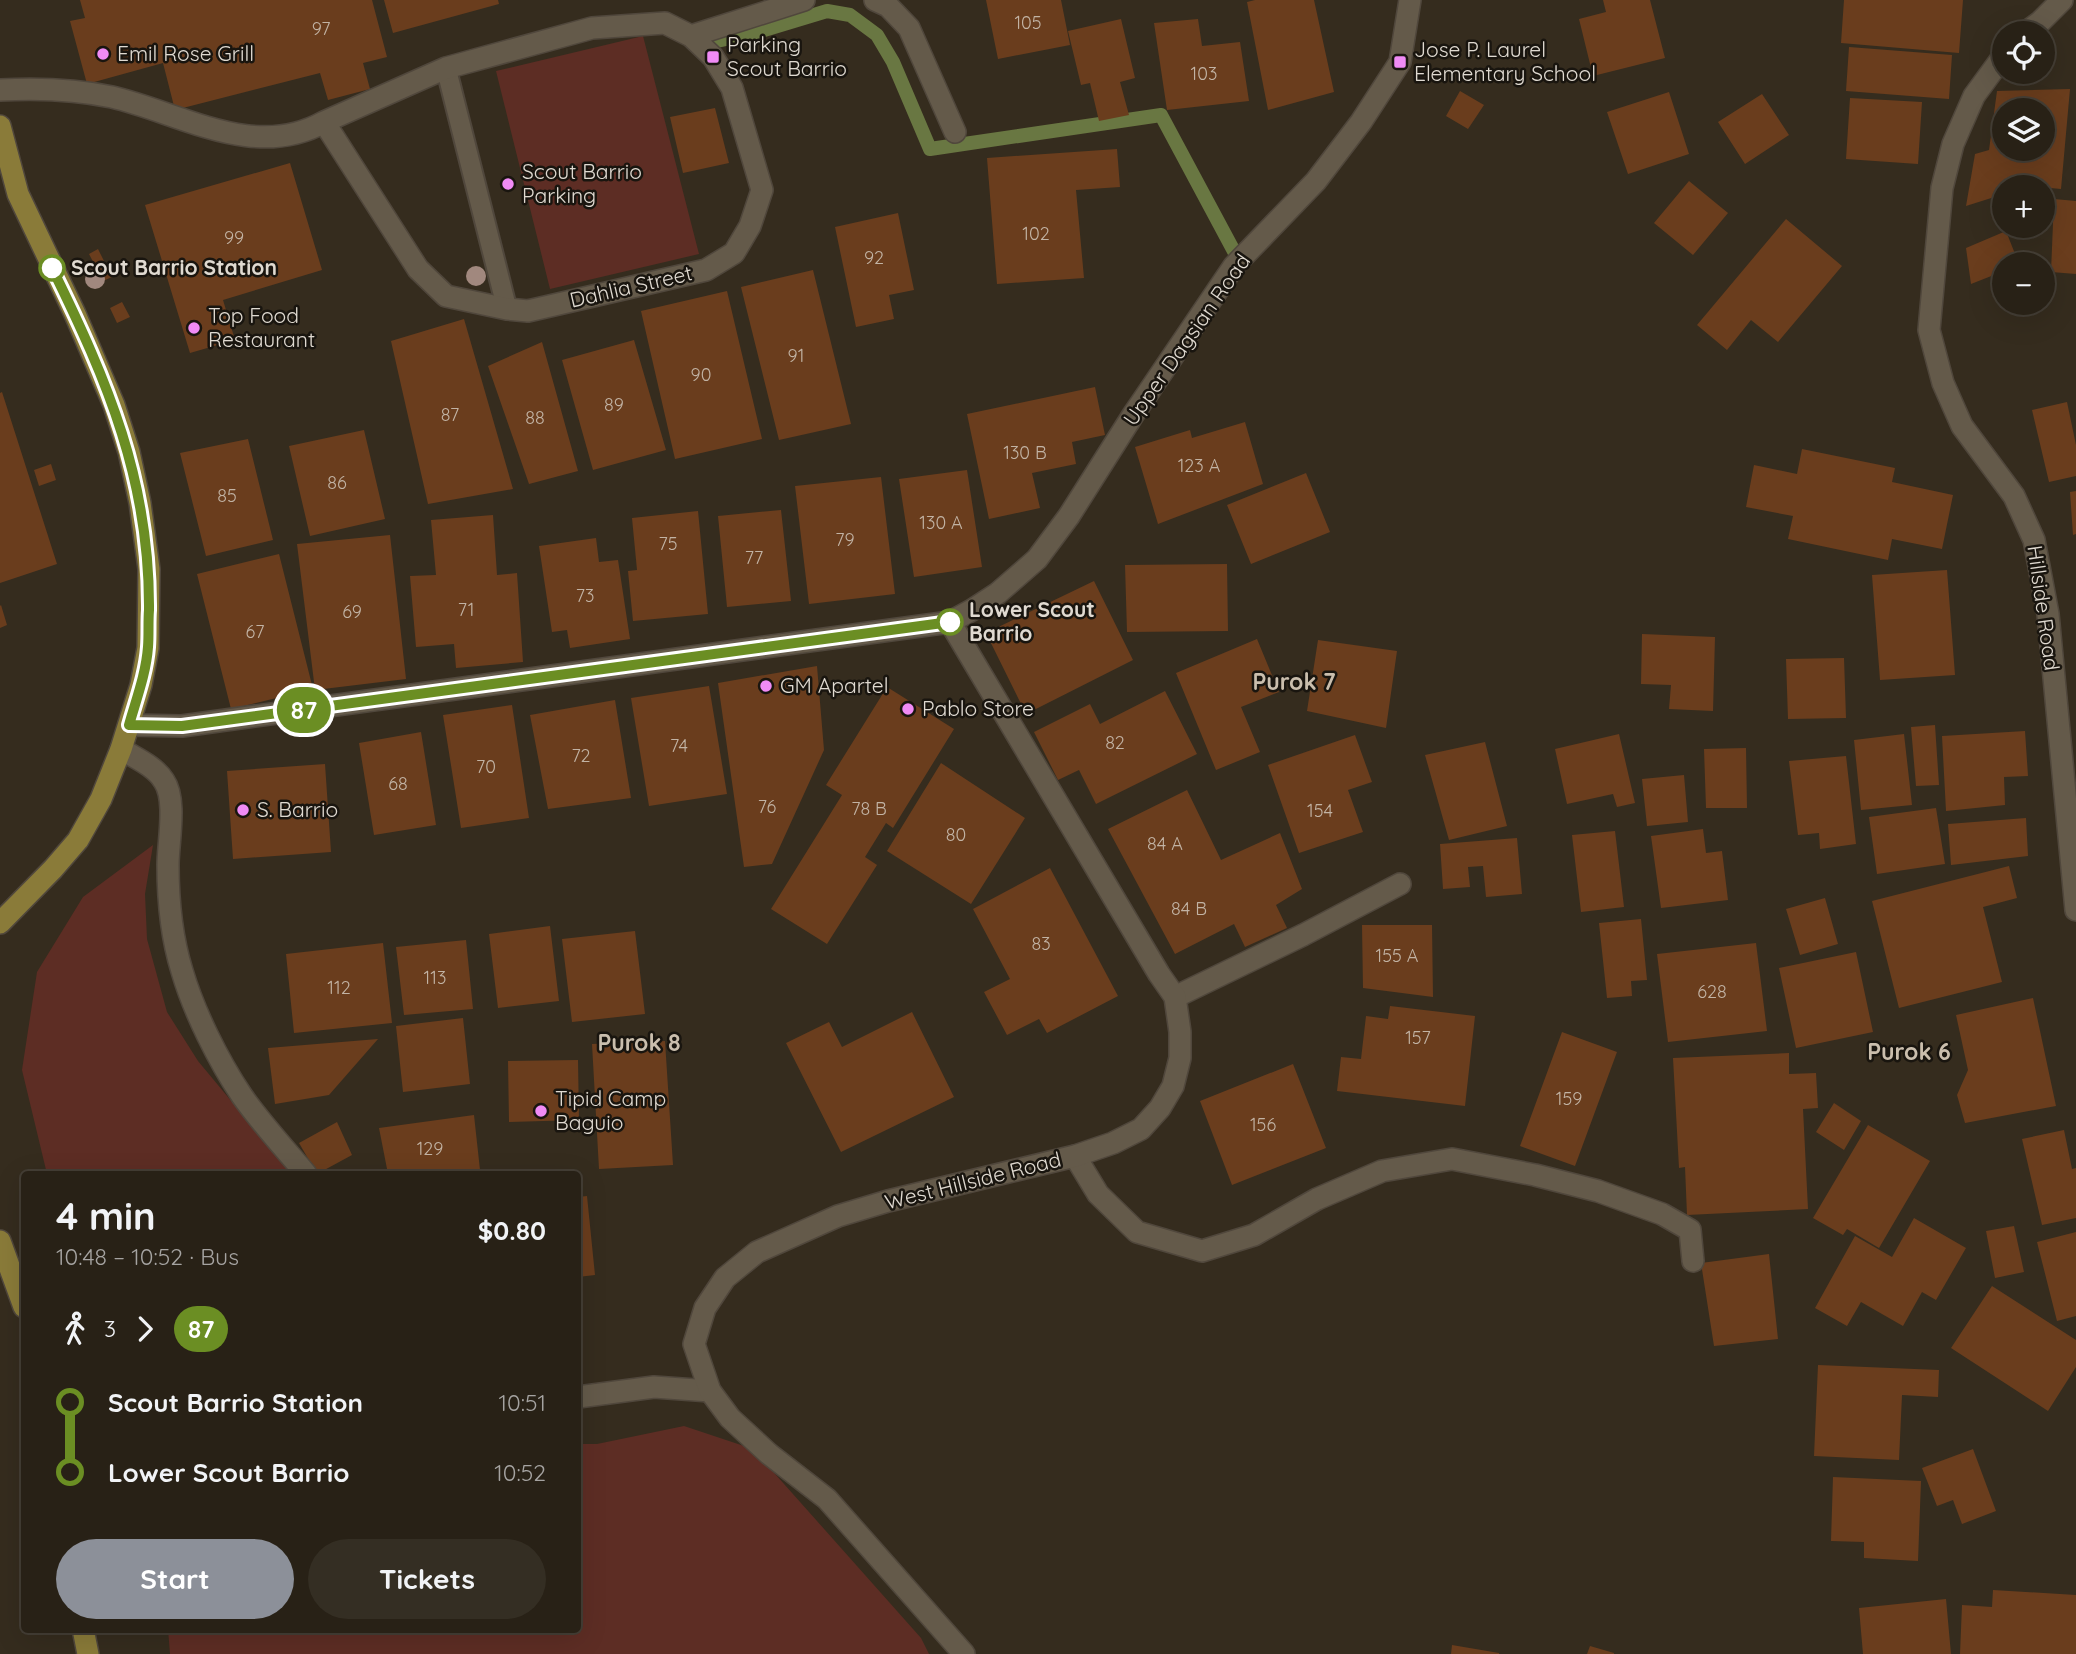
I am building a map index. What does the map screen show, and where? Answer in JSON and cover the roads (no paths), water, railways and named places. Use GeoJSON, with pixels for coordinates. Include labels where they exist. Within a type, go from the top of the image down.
{"type":"FeatureCollection","features":[{"type":"Feature","properties":{"kind":"main road"},"geometry":{"type":"LineString","coordinates":[[0,126],[9,189],[36,230],[114,405],[129,452],[140,503],[149,569],[148,648],[141,685],[121,749],[101,799],[78,840],[0,923]]}},
{"type":"Feature","properties":{"kind":"main road"},"geometry":{"type":"LineString","coordinates":[[0,1241],[21,1299]]}},
{"type":"Feature","properties":{"kind":"main road"},"geometry":{"type":"LineString","coordinates":[[84,1633],[88,1654]]}},
{"type":"Feature","properties":{"kind":"street"},"geometry":{"type":"LineString","coordinates":[[691,36],[804,0]]}},
{"type":"Feature","properties":{"kind":"street"},"geometry":{"type":"LineString","coordinates":[[875,0],[888,6],[909,28],[955,132]]}},
{"type":"Feature","properties":{"kind":"street","name":"Upper Dagsian Road"},"geometry":{"type":"LineString","coordinates":[[950,622],[998,593],[1037,559],[1069,516],[1133,415],[1234,266],[1316,181],[1361,122],[1400,62],[1410,0]]}},
{"type":"Feature","properties":{"kind":"street"},"geometry":{"type":"LineString","coordinates":[[2041,21],[2062,0]]}},
{"type":"Feature","properties":{"kind":"street","name":"Dahlia Street"},"geometry":{"type":"LineString","coordinates":[[0,90],[40,87],[66,89],[114,98],[228,134],[268,136],[307,131],[324,122],[446,68],[592,28],[665,23],[691,36],[713,57],[732,88],[762,190],[750,226],[734,253],[706,270],[528,311],[507,309],[446,296],[418,269],[324,122]]}},
{"type":"Feature","properties":{"kind":"street","name":"Hillside Road"},"geometry":{"type":"LineString","coordinates":[[1992,71],[1974,96],[1953,144],[1942,188],[1929,330],[1943,383],[1962,426],[2014,496],[2034,540],[2048,614],[2076,910]]}},
{"type":"Feature","properties":{"kind":"street"},"geometry":{"type":"LineString","coordinates":[[129,725],[182,726],[950,622]]}},
{"type":"Feature","properties":{"kind":"street","name":"West Hillside Road"},"geometry":{"type":"LineString","coordinates":[[950,622],[1159,974],[1175,996],[1180,1058],[1173,1086],[1160,1108],[1141,1129],[1114,1143],[1075,1157],[888,1201],[838,1216],[757,1252],[724,1278],[705,1308],[694,1344],[709,1391],[730,1418],[769,1454],[827,1499],[964,1654]]}},
{"type":"Feature","properties":{"kind":"street"},"geometry":{"type":"LineString","coordinates":[[121,749],[150,767],[164,781],[170,795],[168,867],[172,919],[181,971],[200,1018],[220,1060],[242,1095],[304,1171]]}},
{"type":"Feature","properties":{"kind":"street"},"geometry":{"type":"LineString","coordinates":[[1175,996],[1303,935],[1400,884]]}},
{"type":"Feature","properties":{"kind":"street"},"geometry":{"type":"LineString","coordinates":[[1075,1157],[1098,1194],[1137,1232],[1202,1251],[1254,1235],[1317,1199],[1382,1171],[1452,1159],[1535,1175],[1598,1191],[1662,1214],[1690,1230],[1693,1261]]}},
{"type":"Feature","properties":{"kind":"street"},"geometry":{"type":"LineString","coordinates":[[581,1397],[654,1387],[709,1391]]}},
{"type":"Feature","properties":{"kind":"lane"},"geometry":{"type":"LineString","coordinates":[[446,68],[507,309]]}},
{"type":"Feature","properties":{"kind":"waterway"},"geometry":{"type":"LineString","coordinates":[[717,41],[758,32],[827,11],[850,15],[877,35],[893,62],[930,149],[1161,115],[1236,255]]}},
{"type":"Feature","properties":{"kind":"place","name":"Emil Rose Grill"},"geometry":{"type":"Point","coordinates":[103,54]}},
{"type":"Feature","properties":{"kind":"place","name":"Parking Scout Barrio"},"geometry":{"type":"Point","coordinates":[713,57]}},
{"type":"Feature","properties":{"kind":"place","name":"Jose P. Laurel Elementary School"},"geometry":{"type":"Point","coordinates":[1400,62]}},
{"type":"Feature","properties":{"kind":"place","name":"Scout Barrio Parking"},"geometry":{"type":"Point","coordinates":[508,184]}},
{"type":"Feature","properties":{"kind":"place","name":"Scout Barrio Station"},"geometry":{"type":"Point","coordinates":[52,268]}},
{"type":"Feature","properties":{"kind":"place","name":"Top Food Restaurant"},"geometry":{"type":"Point","coordinates":[194,328]}},
{"type":"Feature","properties":{"kind":"place","name":"Lower Scout Barrio"},"geometry":{"type":"Point","coordinates":[950,622]}},
{"type":"Feature","properties":{"kind":"place","name":"GM Apartel"},"geometry":{"type":"Point","coordinates":[766,686]}},
{"type":"Feature","properties":{"kind":"place","name":"Pablo Store"},"geometry":{"type":"Point","coordinates":[908,709]}},
{"type":"Feature","properties":{"kind":"place","name":"S. Barrio"},"geometry":{"type":"Point","coordinates":[243,810]}},
{"type":"Feature","properties":{"kind":"place","name":"Tipid Camp Baguio"},"geometry":{"type":"Point","coordinates":[541,1111]}},
{"type":"Feature","properties":{"kind":"district","name":"Purok 7"},"geometry":{"type":"Point","coordinates":[1294,682]}},
{"type":"Feature","properties":{"kind":"district","name":"Purok 8"},"geometry":{"type":"Point","coordinates":[639,1043]}},
{"type":"Feature","properties":{"kind":"district","name":"Purok 6"},"geometry":{"type":"Point","coordinates":[1909,1052]}}]}
